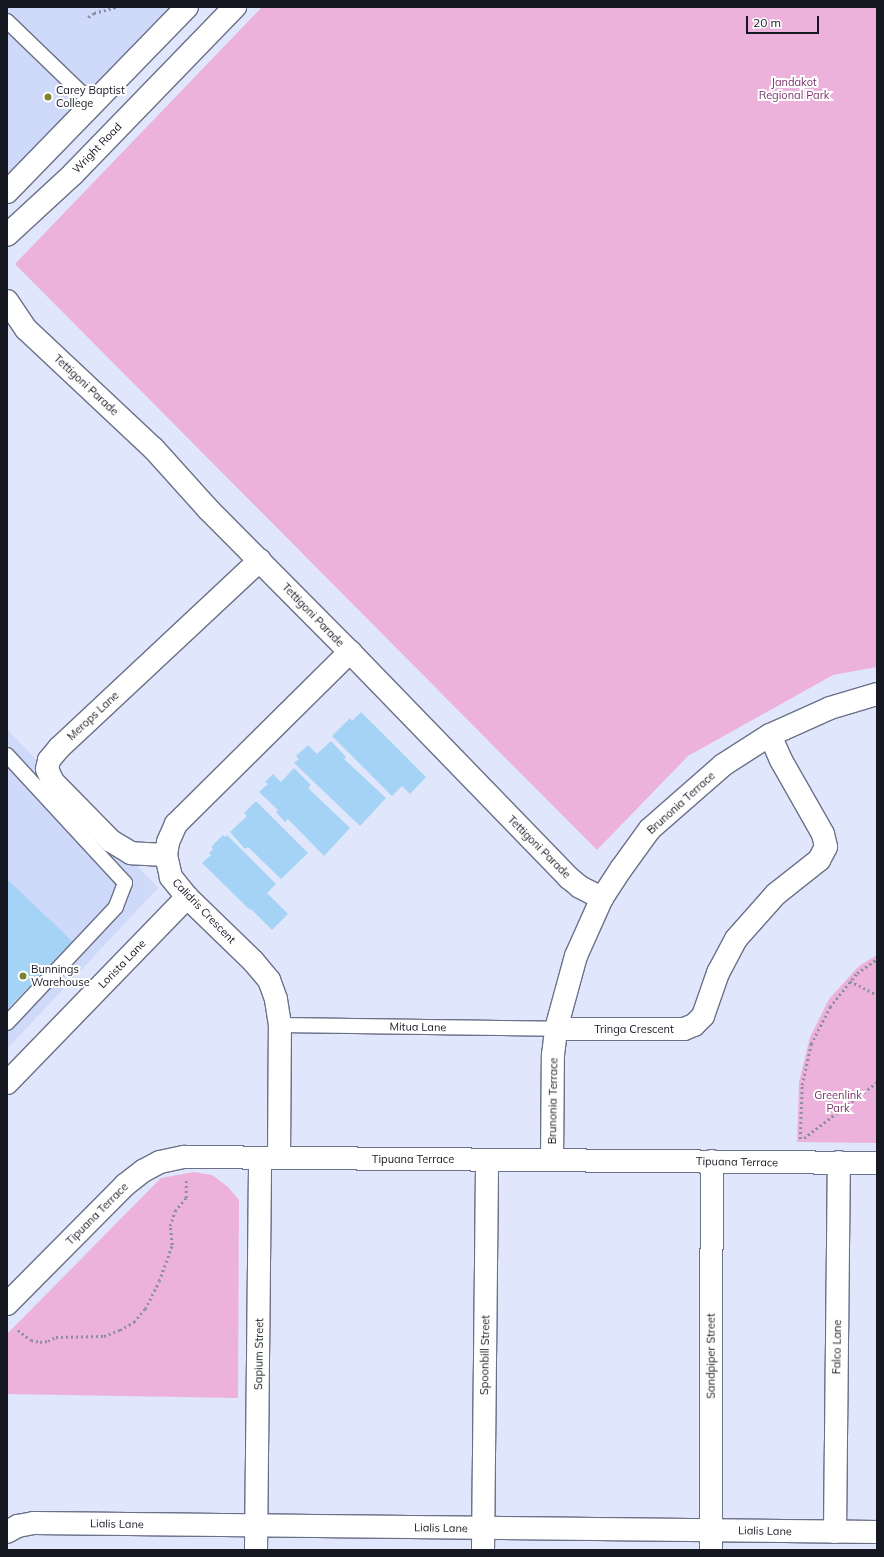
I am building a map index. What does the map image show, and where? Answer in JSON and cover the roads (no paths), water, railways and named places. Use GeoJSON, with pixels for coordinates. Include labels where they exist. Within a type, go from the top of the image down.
{"type":"FeatureCollection","features":[{"type":"Feature","properties":{"kind":"street"},"geometry":{"type":"LineString","coordinates":[[7,192],[187,7]]}},
{"type":"Feature","properties":{"kind":"street","name":"Wright Road"},"geometry":{"type":"LineString","coordinates":[[7,235],[73,174],[235,7]]}},
{"type":"Feature","properties":{"kind":"street"},"geometry":{"type":"LineString","coordinates":[[93,104],[118,127]]}},
{"type":"Feature","properties":{"kind":"street","name":"Tettigoni Parade"},"geometry":{"type":"LineString","coordinates":[[7,300],[26,329]]}},
{"type":"Feature","properties":{"kind":"street","name":"Tettigoni Parade"},"geometry":{"type":"LineString","coordinates":[[7,318],[26,329],[154,449],[208,509],[260,560],[569,878],[580,887],[602,898]]}},
{"type":"Feature","properties":{"kind":"street","name":"Merops Lane"},"geometry":{"type":"LineString","coordinates":[[166,855],[131,853],[111,841],[53,782],[47,769],[49,760],[59,748],[260,560]]}},
{"type":"Feature","properties":{"kind":"street","name":"Calidris Crescent"},"geometry":{"type":"LineString","coordinates":[[269,1158],[280,1025],[276,999],[269,980],[253,961],[187,897],[171,877],[166,855],[168,842],[176,824],[350,652]]}},
{"type":"Feature","properties":{"kind":"street","name":"Brunonia Terrace"},"geometry":{"type":"LineString","coordinates":[[552,1160],[553,1055],[556,1029],[576,956],[602,898],[650,829],[724,765],[770,735],[830,708],[877,694]]}},
{"type":"Feature","properties":{"kind":"street","name":"Tringa Crescent"},"geometry":{"type":"LineString","coordinates":[[556,1029],[684,1029],[694,1024],[703,1016],[718,973],[736,939],[776,894],[819,860],[826,848],[824,834],[781,760],[770,735]]}},
{"type":"Feature","properties":{"kind":"street","name":"Lorista Lane"},"geometry":{"type":"LineString","coordinates":[[7,1083],[187,897]]}},
{"type":"Feature","properties":{"kind":"street","name":"Tipuana Terrace"},"geometry":{"type":"LineString","coordinates":[[7,1304],[125,1185],[143,1171],[160,1162],[184,1157],[877,1163]]}},
{"type":"Feature","properties":{"kind":"street","name":"Sapium Street"},"geometry":{"type":"LineString","coordinates":[[256,1550],[269,1158]]}},
{"type":"Feature","properties":{"kind":"street","name":"Spoonbill Street"},"geometry":{"type":"LineString","coordinates":[[483,1550],[486,1160]]}},
{"type":"Feature","properties":{"kind":"street","name":"Sandpiper Street"},"geometry":{"type":"LineString","coordinates":[[711,1540],[712,1162]]}},
{"type":"Feature","properties":{"kind":"street","name":"Falco Lane"},"geometry":{"type":"LineString","coordinates":[[835,1532],[839,1162]]}},
{"type":"Feature","properties":{"kind":"street","name":"Lialis Lane"},"geometry":{"type":"LineString","coordinates":[[7,1532],[18,1526],[34,1523],[483,1528],[711,1540],[835,1532],[877,1532]]}},
{"type":"Feature","properties":{"kind":"lane"},"geometry":{"type":"LineString","coordinates":[[7,21],[93,104]]}},
{"type":"Feature","properties":{"kind":"lane"},"geometry":{"type":"LineString","coordinates":[[7,755],[125,883],[116,907],[7,1023]]}},
{"type":"Feature","properties":{"kind":"lane","name":"Mitua Lane"},"geometry":{"type":"LineString","coordinates":[[280,1025],[556,1029]]}},
{"type":"Feature","properties":{"kind":"place","name":"Carey Baptist College"},"geometry":{"type":"Point","coordinates":[48,97]}},
{"type":"Feature","properties":{"kind":"place","name":"Bunnings Warehouse"},"geometry":{"type":"Point","coordinates":[23,976]}},
{"type":"Feature","properties":{"kind":"park label","name":"Jandakot Regional Park"},"geometry":{"type":"Point","coordinates":[794,89]}},
{"type":"Feature","properties":{"kind":"park label","name":"Greenlink Park"},"geometry":{"type":"Point","coordinates":[838,1102]}}]}
